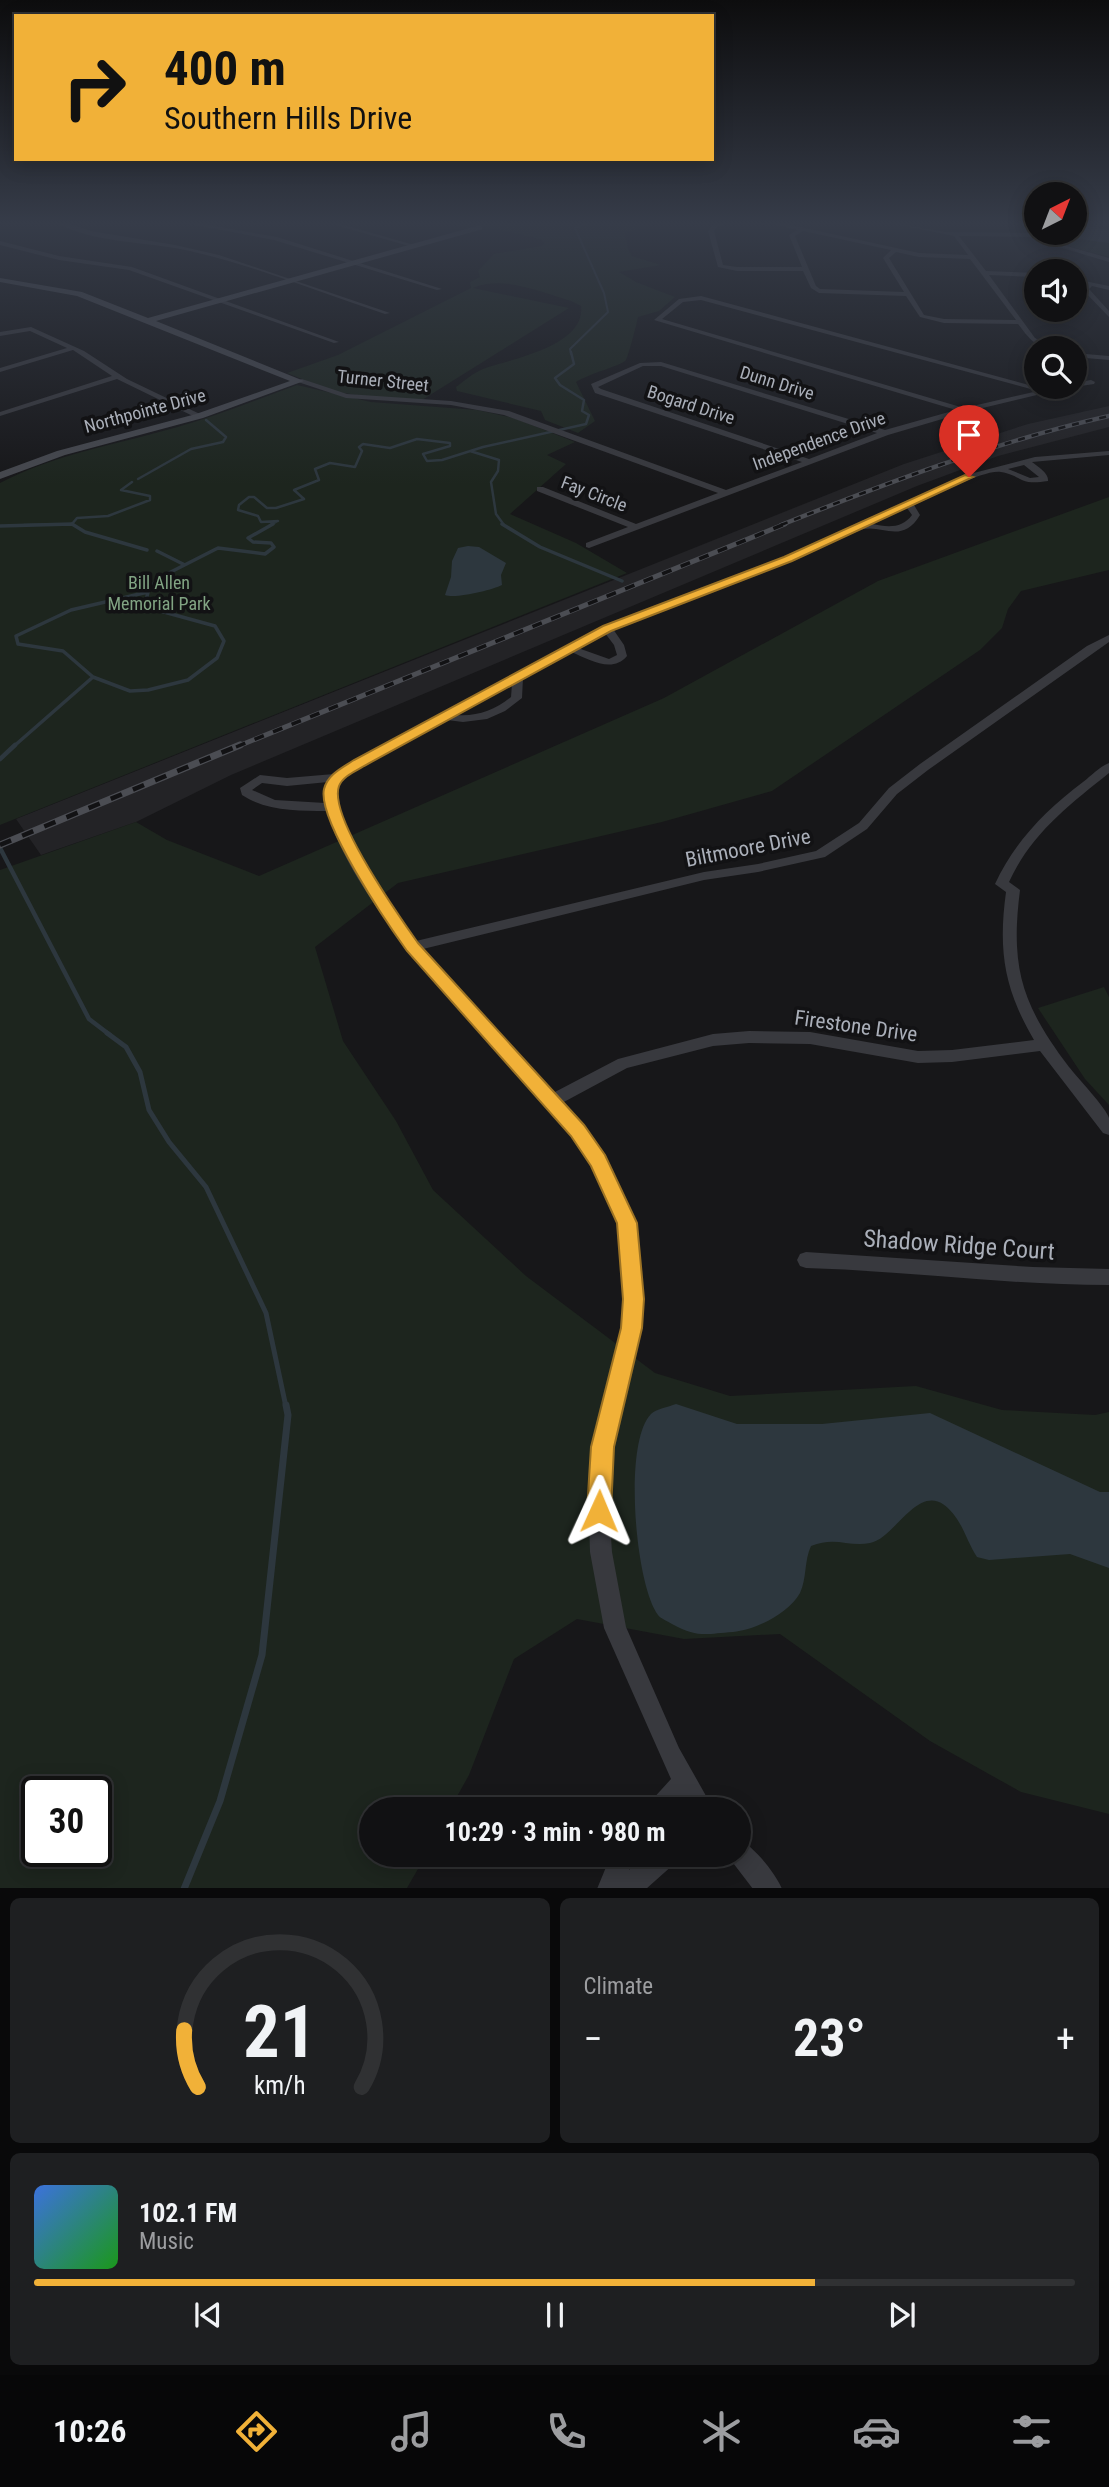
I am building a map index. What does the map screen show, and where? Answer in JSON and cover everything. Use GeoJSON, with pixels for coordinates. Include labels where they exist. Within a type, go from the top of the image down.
{"type":"FeatureCollection","features":[{"type":"Feature","properties":{"kind":"street","name":"Turner Street"},"geometry":{"type":"LineString","coordinates":[[116,309],[299,381],[346,396],[466,405],[506,413],[725,493]]}},
{"type":"Feature","properties":{"kind":"street"},"geometry":{"type":"LineString","coordinates":[[146,321],[188,309]]}},
{"type":"Feature","properties":{"kind":"street"},"geometry":{"type":"LineString","coordinates":[[245,309],[336,342]]}},
{"type":"Feature","properties":{"kind":"street"},"geometry":{"type":"LineString","coordinates":[[375,309],[387,313]]}},
{"type":"Feature","properties":{"kind":"street"},"geometry":{"type":"LineString","coordinates":[[668,309],[657,320],[964,410]]}},
{"type":"Feature","properties":{"kind":"street"},"geometry":{"type":"LineString","coordinates":[[742,309],[1024,385]]}},
{"type":"Feature","properties":{"kind":"street"},"geometry":{"type":"LineString","coordinates":[[917,309],[919,313],[936,320],[1019,322]]}},
{"type":"Feature","properties":{"kind":"street"},"geometry":{"type":"LineString","coordinates":[[1009,309],[1031,336]]}},
{"type":"Feature","properties":{"kind":"street"},"geometry":{"type":"LineString","coordinates":[[0,334],[26,328],[74,348],[117,377],[200,416]]}},
{"type":"Feature","properties":{"kind":"street"},"geometry":{"type":"LineString","coordinates":[[0,370],[74,348]]}},
{"type":"Feature","properties":{"kind":"street"},"geometry":{"type":"LineString","coordinates":[[1087,356],[1109,358]]}},
{"type":"Feature","properties":{"kind":"street","name":"Dunn Drive"},"geometry":{"type":"LineString","coordinates":[[620,374],[642,364],[661,364],[885,433]]}},
{"type":"Feature","properties":{"kind":"street","name":"Bogard Drive"},"geometry":{"type":"LineString","coordinates":[[620,374],[599,383],[594,389],[808,461]]}},
{"type":"Feature","properties":{"kind":"street"},"geometry":{"type":"LineString","coordinates":[[0,414],[117,377]]}},
{"type":"Feature","properties":{"kind":"street","name":"Northpointe Drive"},"geometry":{"type":"LineString","coordinates":[[0,476],[76,447],[200,416],[299,381]]}},
{"type":"Feature","properties":{"kind":"street"},"geometry":{"type":"LineString","coordinates":[[1087,383],[1091,382]]}},
{"type":"Feature","properties":{"kind":"street","name":"Independence Drive"},"geometry":{"type":"LineString","coordinates":[[589,545],[885,433],[1024,396]]}},
{"type":"Feature","properties":{"kind":"street"},"geometry":{"type":"LineString","coordinates":[[333,807],[293,806],[252,797],[246,788],[264,779],[287,782],[337,778],[607,628],[788,559],[969,477],[1025,462],[1109,453]]}},
{"type":"Feature","properties":{"kind":"street"},"geometry":{"type":"LineString","coordinates":[[999,468],[1031,481],[1045,479],[1038,470],[1025,462]]}},
{"type":"Feature","properties":{"kind":"street","name":"Fay Circle"},"geometry":{"type":"LineString","coordinates":[[540,489],[636,527]]}},
{"type":"Feature","properties":{"kind":"street"},"geometry":{"type":"LineString","coordinates":[[569,648],[608,662],[617,661],[622,656],[621,650],[607,628]]}},
{"type":"Feature","properties":{"kind":"street","name":"Biltmoore Drive"},"geometry":{"type":"LineString","coordinates":[[413,947],[691,879],[820,854],[863,826],[893,790],[924,766],[1109,638]]}},
{"type":"Feature","properties":{"kind":"street"},"geometry":{"type":"LineString","coordinates":[[1109,767],[1043,820],[1026,838],[1002,884],[1013,890],[1007,937],[1023,1011],[1043,1045],[1109,1128]]}},
{"type":"Feature","properties":{"kind":"street"},"geometry":{"type":"LineString","coordinates":[[337,778],[331,788],[336,822],[356,860],[413,947],[577,1131],[599,1161],[627,1223],[633,1289],[632,1328],[603,1447],[598,1491],[601,1552],[615,1628],[694,1797]]}},
{"type":"Feature","properties":{"kind":"street","name":"Firestone Drive"},"geometry":{"type":"LineString","coordinates":[[550,1102],[592,1077],[623,1063],[713,1040],[749,1037],[810,1038],[918,1057],[952,1056],[1043,1045]]}},
{"type":"Feature","properties":{"kind":"street","name":"Shadow Ridge Court"},"geometry":{"type":"LineString","coordinates":[[806,1260],[932,1266],[1045,1278],[1109,1277]]}},
{"type":"Feature","properties":{"kind":"street"},"geometry":{"type":"LineString","coordinates":[[672,1797],[685,1782]]}},
{"type":"Feature","properties":{"kind":"street"},"geometry":{"type":"LineString","coordinates":[[751,1866],[770,1888]]}},
{"type":"Feature","properties":{"kind":"street"},"geometry":{"type":"LineString","coordinates":[[609,1888],[618,1867]]}},
{"type":"Feature","properties":{"kind":"street"},"geometry":{"type":"LineString","coordinates":[[626,1888],[651,1867]]}},
{"type":"Feature","properties":{"kind":"shaded area"},"geometry":{"type":"Polygon","coordinates":[[[1109,406],[1109,427],[998,456],[917,486],[231,775],[136,822],[41,855],[16,819],[904,464],[1028,424],[1109,406]]]}},
{"type":"Feature","properties":{"kind":"shaded area"},"geometry":{"type":"Polygon","coordinates":[[[479,547],[506,563],[501,575],[502,585],[465,595],[445,595],[451,577],[452,561],[458,548],[479,547]]]}},
{"type":"Feature","properties":{"kind":"shaded area"},"geometry":{"type":"Polygon","coordinates":[[[676,1404],[737,1424],[822,1424],[930,1413],[1100,1492],[1109,1492],[1109,1568],[1070,1554],[989,1560],[977,1557],[957,1519],[945,1505],[933,1501],[922,1503],[911,1510],[891,1530],[870,1543],[827,1542],[811,1546],[800,1593],[788,1608],[770,1620],[733,1632],[702,1634],[689,1631],[659,1616],[650,1599],[643,1574],[635,1513],[637,1453],[642,1429],[653,1412],[676,1404]]]}},
{"type":"Feature","properties":{"kind":"green space"},"geometry":{"type":"Polygon","coordinates":[[[429,309],[567,309],[422,400],[332,391],[287,373],[338,355],[429,309]]]}},
{"type":"Feature","properties":{"kind":"green space"},"geometry":{"type":"Polygon","coordinates":[[[581,309],[661,309],[638,317],[626,360],[576,382],[595,421],[578,433],[545,420],[541,411],[457,391],[456,387],[479,371],[560,341],[572,331],[579,320],[581,309]]]}},
{"type":"Feature","properties":{"kind":"green space","name":"Bill Allen Memorial Park"},"geometry":{"type":"Polygon","coordinates":[[[297,385],[371,402],[477,410],[514,418],[575,442],[547,455],[566,464],[510,514],[576,543],[627,573],[0,825],[0,483],[64,457],[190,423],[297,385]]]}},
{"type":"Feature","properties":{"kind":"green space"},"geometry":{"type":"Polygon","coordinates":[[[1109,497],[1109,570],[1021,591],[1008,609],[1002,628],[980,650],[772,791],[662,822],[398,883],[315,947],[343,1041],[396,1121],[433,1190],[526,1276],[655,1373],[730,1396],[916,1386],[1002,1410],[1095,1415],[1109,1412],[1109,1814],[1021,1792],[930,1741],[780,1634],[684,1639],[577,1619],[514,1659],[469,1775],[457,1797],[359,1797],[359,1867],[419,1867],[407,1888],[0,1888],[0,870],[136,822],[167,840],[259,876],[664,698],[878,581],[1109,497]]]}},
{"type":"Feature","properties":{"kind":"green space"},"geometry":{"type":"Polygon","coordinates":[[[1104,987],[1109,997],[1109,1105],[1085,1079],[1038,1008],[1104,987]]]}},
{"type":"Feature","properties":{"kind":"waterway"},"geometry":{"type":"LineString","coordinates":[[571,354],[570,349],[608,312],[607,309]]}},
{"type":"Feature","properties":{"kind":"waterway"},"geometry":{"type":"LineString","coordinates":[[470,451],[586,424],[589,415],[582,411],[584,400],[560,385],[555,378],[574,364],[571,352]]}},
{"type":"Feature","properties":{"kind":"waterway"},"geometry":{"type":"LineString","coordinates":[[138,479],[191,449],[223,442],[226,437],[206,420]]}},
{"type":"Feature","properties":{"kind":"waterway"},"geometry":{"type":"LineString","coordinates":[[270,525],[278,521],[261,522],[258,516],[238,510],[239,505],[249,497],[254,497],[267,508],[276,508],[304,499],[294,490],[319,480],[315,469],[330,463],[355,467],[362,451],[359,447],[363,444],[390,448],[417,439],[450,443],[450,446],[423,454],[427,461],[442,460],[470,451]]}},
{"type":"Feature","properties":{"kind":"waterway"},"geometry":{"type":"LineString","coordinates":[[470,451],[499,460],[498,471],[491,482],[496,514],[504,525]]}},
{"type":"Feature","properties":{"kind":"waterway"},"geometry":{"type":"LineString","coordinates":[[72,524],[77,518],[108,516],[150,500],[150,496],[121,490],[132,482]]}},
{"type":"Feature","properties":{"kind":"waterway"},"geometry":{"type":"LineString","coordinates":[[0,526],[72,524]]}},
{"type":"Feature","properties":{"kind":"waterway"},"geometry":{"type":"LineString","coordinates":[[24,525],[72,524]]}},
{"type":"Feature","properties":{"kind":"waterway"},"geometry":{"type":"LineString","coordinates":[[72,524],[85,532],[147,550]]}},
{"type":"Feature","properties":{"kind":"waterway"},"geometry":{"type":"LineString","coordinates":[[148,592],[157,579],[218,548],[265,554],[274,547],[271,543],[253,542],[248,538],[273,524]]}},
{"type":"Feature","properties":{"kind":"waterway"},"geometry":{"type":"LineString","coordinates":[[502,524],[540,547],[622,581]]}},
{"type":"Feature","properties":{"kind":"waterway"},"geometry":{"type":"LineString","coordinates":[[157,551],[183,564]]}},
{"type":"Feature","properties":{"kind":"waterway"},"geometry":{"type":"LineString","coordinates":[[93,677],[130,691],[148,690],[188,680],[217,658],[224,641],[215,626],[153,609],[146,601],[148,592]]}},
{"type":"Feature","properties":{"kind":"waterway"},"geometry":{"type":"LineString","coordinates":[[93,677],[63,651],[18,644],[16,636],[71,610],[148,592]]}},
{"type":"Feature","properties":{"kind":"waterway"},"geometry":{"type":"LineString","coordinates":[[13,747],[93,677]]}},
{"type":"Feature","properties":{"kind":"waterway"},"geometry":{"type":"LineString","coordinates":[[0,759],[15,745]]}},
{"type":"Feature","properties":{"kind":"waterway"},"geometry":{"type":"LineString","coordinates":[[0,848],[89,1019],[110,1035]]}},
{"type":"Feature","properties":{"kind":"waterway"},"geometry":{"type":"LineString","coordinates":[[107,1033],[126,1047],[140,1072],[149,1110],[169,1142],[206,1187],[266,1313],[286,1407]]}},
{"type":"Feature","properties":{"kind":"waterway"},"geometry":{"type":"LineString","coordinates":[[184,1888],[220,1801],[262,1655],[288,1415],[286,1405]]}},
{"type":"Feature","properties":{"kind":"railway"},"geometry":{"type":"LineString","coordinates":[[781,525],[943,464],[1025,438],[1109,416]]}},
{"type":"Feature","properties":{"kind":"railway"},"geometry":{"type":"LineString","coordinates":[[236,747],[785,524]]}},
{"type":"Feature","properties":{"kind":"railway"},"geometry":{"type":"LineString","coordinates":[[0,845],[240,745]]}},
{"type":"Feature","properties":{"kind":"route"},"geometry":{"type":"LineString","coordinates":[[599,1511],[598,1491],[603,1447],[632,1328],[632,1269],[627,1223],[599,1161],[577,1131],[413,947],[392,918],[336,822],[331,788],[337,778],[359,763],[607,628],[788,559],[969,477]]}}]}
